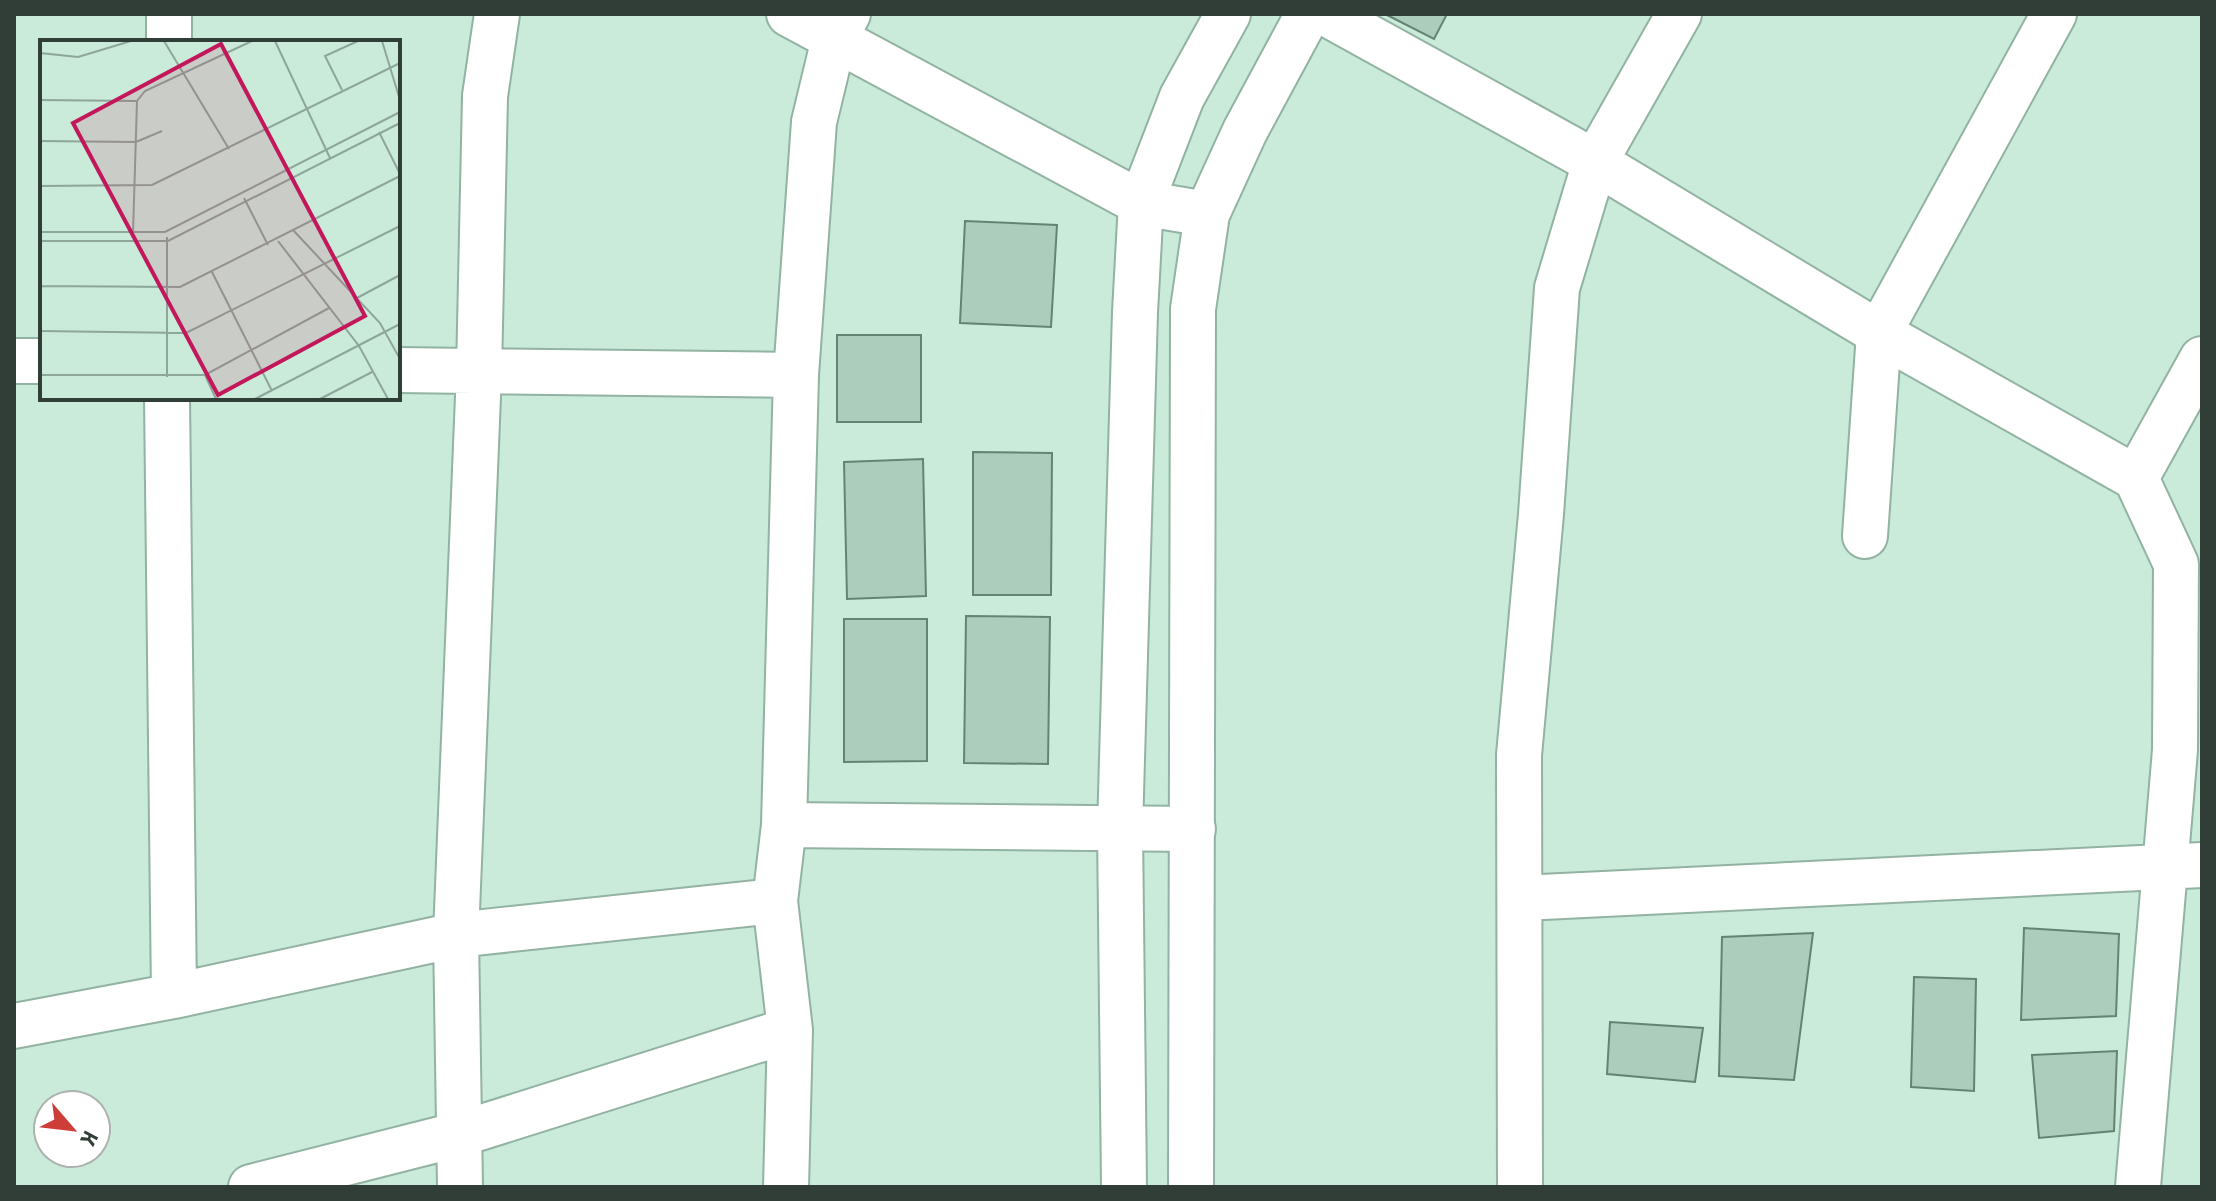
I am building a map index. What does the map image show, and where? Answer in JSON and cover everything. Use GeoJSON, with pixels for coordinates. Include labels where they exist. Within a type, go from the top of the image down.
{"type":"FeatureCollection","features":[{"type":"Feature","properties":{"kind":"street"},"geometry":{"type":"LineString","coordinates":[[169,14],[169,40]]}},
{"type":"Feature","properties":{"kind":"street"},"geometry":{"type":"LineString","coordinates":[[460,1187],[456,935],[479,372],[485,96],[497,14]]}},
{"type":"Feature","properties":{"kind":"street"},"geometry":{"type":"LineString","coordinates":[[789,14],[841,26],[1141,203],[1207,214]]}},
{"type":"Feature","properties":{"kind":"street"},"geometry":{"type":"LineString","coordinates":[[1124,1187],[1120,828],[1141,203],[1182,97],[1228,14]]}},
{"type":"Feature","properties":{"kind":"street"},"geometry":{"type":"LineString","coordinates":[[1191,1187],[1193,309],[1207,214],[1245,131],[1308,14]]}},
{"type":"Feature","properties":{"kind":"street"},"geometry":{"type":"LineString","coordinates":[[1327,14],[1595,162],[1879,333],[2136,478],[2176,564],[2175,750],[2184,865],[2138,1187]]}},
{"type":"Feature","properties":{"kind":"street"},"geometry":{"type":"LineString","coordinates":[[1520,1187],[1519,755],[1557,288],[1595,162],[1679,14]]}},
{"type":"Feature","properties":{"kind":"street"},"geometry":{"type":"LineString","coordinates":[[1865,536],[1879,333],[2054,14]]}},
{"type":"Feature","properties":{"kind":"street"},"geometry":{"type":"LineString","coordinates":[[786,1187],[790,1030],[775,901],[784,825],[796,375],[814,122],[841,26]]}},
{"type":"Feature","properties":{"kind":"street"},"geometry":{"type":"LineString","coordinates":[[2136,478],[2202,359]]}},
{"type":"Feature","properties":{"kind":"street"},"geometry":{"type":"LineString","coordinates":[[14,361],[40,361]]}},
{"type":"Feature","properties":{"kind":"street"},"geometry":{"type":"LineString","coordinates":[[400,370],[796,375]]}},
{"type":"Feature","properties":{"kind":"street"},"geometry":{"type":"LineString","coordinates":[[167,400],[174,996]]}},
{"type":"Feature","properties":{"kind":"street"},"geometry":{"type":"LineString","coordinates":[[784,825],[1193,829]]}},
{"type":"Feature","properties":{"kind":"street"},"geometry":{"type":"LineString","coordinates":[[1521,898],[2184,865]]}},
{"type":"Feature","properties":{"kind":"street"},"geometry":{"type":"LineString","coordinates":[[14,1026],[174,996],[456,935],[775,901]]}},
{"type":"Feature","properties":{"kind":"street"},"geometry":{"type":"LineString","coordinates":[[251,1187],[460,1134],[790,1030]]}},
{"type":"Feature","properties":{"kind":"building"},"geometry":{"type":"Polygon","coordinates":[[[1385,14],[1447,14],[1434,39],[1385,14]]]}},
{"type":"Feature","properties":{"kind":"building"},"geometry":{"type":"Polygon","coordinates":[[[965,221],[1057,225],[1051,327],[960,323],[965,221]]]}},
{"type":"Feature","properties":{"kind":"building"},"geometry":{"type":"Polygon","coordinates":[[[837,335],[921,335],[921,422],[837,422],[837,335]]]}},
{"type":"Feature","properties":{"kind":"building"},"geometry":{"type":"Polygon","coordinates":[[[973,452],[1052,453],[1051,595],[973,595],[973,452]]]}},
{"type":"Feature","properties":{"kind":"building"},"geometry":{"type":"Polygon","coordinates":[[[923,459],[926,596],[847,599],[844,462],[923,459]]]}},
{"type":"Feature","properties":{"kind":"building"},"geometry":{"type":"Polygon","coordinates":[[[966,616],[1050,617],[1048,764],[964,763],[966,616]]]}},
{"type":"Feature","properties":{"kind":"building"},"geometry":{"type":"Polygon","coordinates":[[[844,619],[927,619],[927,761],[844,762],[844,619]]]}},
{"type":"Feature","properties":{"kind":"building"},"geometry":{"type":"Polygon","coordinates":[[[2024,928],[2119,934],[2116,1016],[2021,1020],[2024,928]]]}},
{"type":"Feature","properties":{"kind":"building"},"geometry":{"type":"Polygon","coordinates":[[[1813,933],[1794,1080],[1719,1076],[1722,937],[1813,933]]]}},
{"type":"Feature","properties":{"kind":"building"},"geometry":{"type":"Polygon","coordinates":[[[1914,977],[1976,979],[1974,1091],[1911,1087],[1914,977]]]}},
{"type":"Feature","properties":{"kind":"building"},"geometry":{"type":"Polygon","coordinates":[[[1610,1022],[1703,1028],[1695,1082],[1607,1074],[1610,1022]]]}},
{"type":"Feature","properties":{"kind":"building"},"geometry":{"type":"Polygon","coordinates":[[[2117,1051],[2114,1131],[2039,1138],[2032,1055],[2117,1051]]]}}]}
